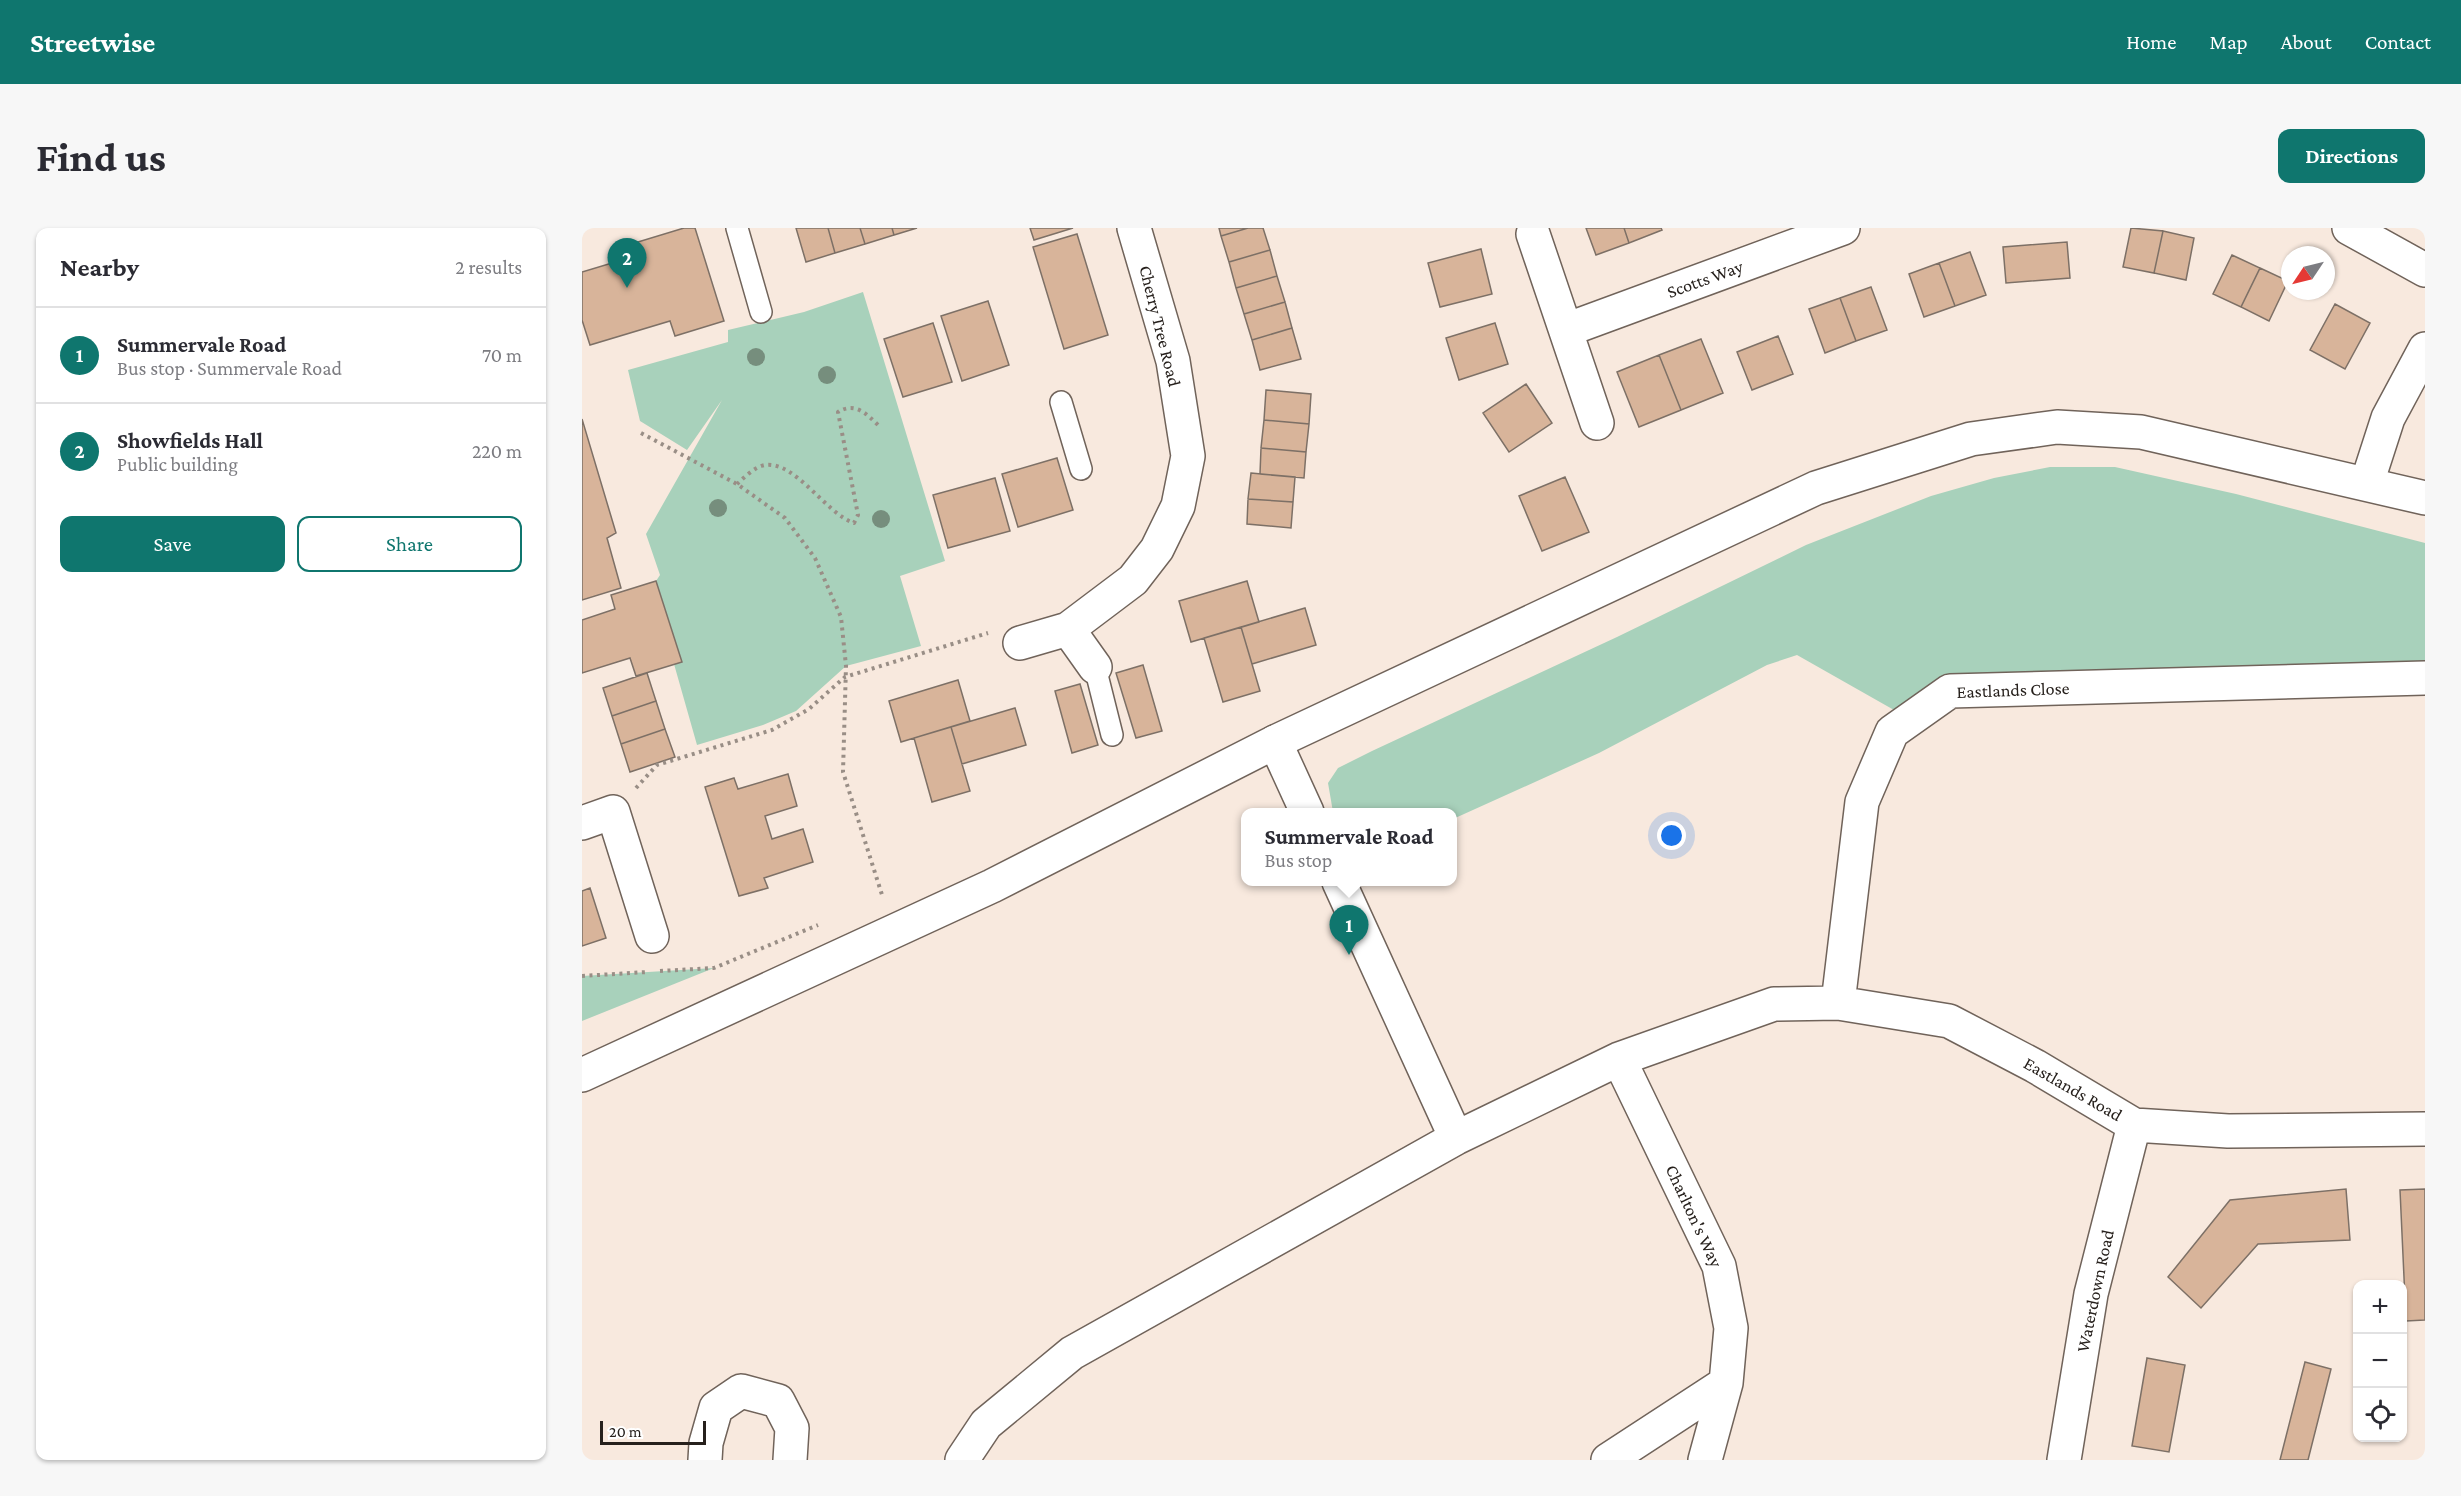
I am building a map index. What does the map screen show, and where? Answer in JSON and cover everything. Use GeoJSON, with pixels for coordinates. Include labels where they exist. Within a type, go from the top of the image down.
{"type":"FeatureCollection","features":[{"type":"Feature","properties":{"kind":"main road","name":"Cherry Tree Road"},"geometry":{"type":"LineString","coordinates":[[1020,643],[1068,629],[1133,580],[1156,549],[1178,506],[1188,456],[1173,361],[1134,228]]}},
{"type":"Feature","properties":{"kind":"main road","name":"Scotts Way"},"geometry":{"type":"LineString","coordinates":[[1566,330],[1843,228]]}},
{"type":"Feature","properties":{"kind":"main road"},"geometry":{"type":"LineString","coordinates":[[2349,228],[2425,270]]}},
{"type":"Feature","properties":{"kind":"main road"},"geometry":{"type":"LineString","coordinates":[[1533,234],[1598,423]]}},
{"type":"Feature","properties":{"kind":"main road"},"geometry":{"type":"LineString","coordinates":[[2367,483],[2388,418],[2425,349]]}},
{"type":"Feature","properties":{"kind":"main road"},"geometry":{"type":"LineString","coordinates":[[582,1075],[992,886],[1275,742],[1816,488],[1971,439],[2057,427],[2141,432],[2425,498]]}},
{"type":"Feature","properties":{"kind":"main road"},"geometry":{"type":"LineString","coordinates":[[1068,629],[1095,667]]}},
{"type":"Feature","properties":{"kind":"main road","name":"Eastlands Close"},"geometry":{"type":"LineString","coordinates":[[1838,1003],[1863,802],[1892,732],[1950,692],[2425,678]]}},
{"type":"Feature","properties":{"kind":"main road"},"geometry":{"type":"LineString","coordinates":[[1275,742],[1305,808]]}},
{"type":"Feature","properties":{"kind":"main road"},"geometry":{"type":"LineString","coordinates":[[582,823],[613,812],[652,936]]}},
{"type":"Feature","properties":{"kind":"main road"},"geometry":{"type":"LineString","coordinates":[[1341,886],[1456,1138]]}},
{"type":"Feature","properties":{"kind":"main road","name":"Eastlands Road"},"geometry":{"type":"LineString","coordinates":[[962,1460],[986,1424],[1072,1353],[1456,1138],[1619,1059],[1774,1004],[1838,1003],[1949,1021],[2035,1066],[2134,1125],[2228,1131],[2425,1129]]}},
{"type":"Feature","properties":{"kind":"main road","name":"Charlton's Way"},"geometry":{"type":"LineString","coordinates":[[1619,1059],[1719,1266],[1731,1328],[1726,1383],[1705,1460]]}},
{"type":"Feature","properties":{"kind":"main road","name":"Waterdown Road"},"geometry":{"type":"LineString","coordinates":[[2064,1460],[2091,1294],[2134,1125]]}},
{"type":"Feature","properties":{"kind":"main road"},"geometry":{"type":"LineString","coordinates":[[1608,1460],[1726,1383]]}},
{"type":"Feature","properties":{"kind":"main road"},"geometry":{"type":"LineString","coordinates":[[705,1460],[706,1443],[716,1408],[741,1390],[778,1401],[792,1428],[790,1460]]}},
{"type":"Feature","properties":{"kind":"lane"},"geometry":{"type":"LineString","coordinates":[[737,228],[761,312]]}},
{"type":"Feature","properties":{"kind":"lane"},"geometry":{"type":"LineString","coordinates":[[1061,402],[1081,469]]}},
{"type":"Feature","properties":{"kind":"lane"},"geometry":{"type":"LineString","coordinates":[[1095,667],[1112,735]]}},
{"type":"Feature","properties":{"kind":"path"},"geometry":{"type":"LineString","coordinates":[[737,484],[750,472],[765,465],[782,468],[808,487],[843,520],[854,524],[858,515],[838,412],[846,407],[855,407],[867,414],[879,426]]}},
{"type":"Feature","properties":{"kind":"path"},"geometry":{"type":"LineString","coordinates":[[641,433],[737,484],[785,518],[815,558],[841,617],[846,666],[843,772],[884,897],[874,902]]}},
{"type":"Feature","properties":{"kind":"path"},"geometry":{"type":"LineString","coordinates":[[613,812],[657,765],[772,730],[809,709],[844,677],[1001,629],[1020,643]]}},
{"type":"Feature","properties":{"kind":"path"},"geometry":{"type":"LineString","coordinates":[[582,976],[714,968],[820,924]]}},
{"type":"Feature","properties":{"kind":"green space"},"geometry":{"type":"Polygon","coordinates":[[[863,292],[945,561],[900,576],[921,646],[846,666],[796,711],[763,725],[697,745],[674,664],[681,661],[656,581],[660,575],[646,534],[722,400],[687,450],[640,421],[628,370],[728,342],[728,330],[804,312],[863,292]]]}},
{"type":"Feature","properties":{"kind":"green space"},"geometry":{"type":"Polygon","coordinates":[[[2050,467],[2115,467],[2236,494],[2425,543],[2425,672],[1924,695],[1894,710],[1797,655],[1767,665],[1599,753],[1457,817],[1457,808],[1332,808],[1328,783],[1338,768],[1372,751],[1617,637],[1806,545],[1931,496],[1994,478],[2050,467]]]}},
{"type":"Feature","properties":{"kind":"green space"},"geometry":{"type":"Polygon","coordinates":[[[714,968],[582,1021],[582,976],[714,968]]]}},
{"type":"Feature","properties":{"kind":"building"},"geometry":{"type":"Polygon","coordinates":[[[684,228],[695,228],[724,321],[675,336],[670,321],[590,345],[582,320],[582,272],[632,257],[628,245],[684,228]]]}},
{"type":"Feature","properties":{"kind":"building"},"geometry":{"type":"Polygon","coordinates":[[[796,228],[828,228],[835,253],[806,262],[796,228]]]}},
{"type":"Feature","properties":{"kind":"building"},"geometry":{"type":"Polygon","coordinates":[[[828,228],[860,228],[865,244],[835,253],[828,228]]]}},
{"type":"Feature","properties":{"kind":"building"},"geometry":{"type":"Polygon","coordinates":[[[860,228],[892,228],[894,235],[865,244],[860,228]]]}},
{"type":"Feature","properties":{"kind":"building"},"geometry":{"type":"Polygon","coordinates":[[[892,228],[917,228],[894,235],[892,228]]]}},
{"type":"Feature","properties":{"kind":"building"},"geometry":{"type":"Polygon","coordinates":[[[1030,228],[1073,228],[1034,240],[1030,228]]]}},
{"type":"Feature","properties":{"kind":"building"},"geometry":{"type":"Polygon","coordinates":[[[1219,228],[1248,228],[1221,236],[1219,228]]]}},
{"type":"Feature","properties":{"kind":"building"},"geometry":{"type":"Polygon","coordinates":[[[1248,228],[1263,228],[1270,250],[1229,262],[1221,236],[1248,228]]]}},
{"type":"Feature","properties":{"kind":"building"},"geometry":{"type":"Polygon","coordinates":[[[1586,228],[1624,228],[1629,243],[1596,255],[1586,228]]]}},
{"type":"Feature","properties":{"kind":"building"},"geometry":{"type":"Polygon","coordinates":[[[1624,228],[1661,228],[1662,230],[1629,243],[1624,228]]]}},
{"type":"Feature","properties":{"kind":"building"},"geometry":{"type":"Polygon","coordinates":[[[2131,228],[2163,231],[2154,273],[2123,267],[2131,228]]]}},
{"type":"Feature","properties":{"kind":"building"},"geometry":{"type":"Polygon","coordinates":[[[2163,231],[2194,238],[2186,280],[2154,273],[2163,231]]]}},
{"type":"Feature","properties":{"kind":"building"},"geometry":{"type":"Polygon","coordinates":[[[1077,234],[1108,335],[1064,349],[1033,247],[1077,234]]]}},
{"type":"Feature","properties":{"kind":"building"},"geometry":{"type":"Polygon","coordinates":[[[2067,242],[2070,278],[2006,283],[2003,247],[2067,242]]]}},
{"type":"Feature","properties":{"kind":"building"},"geometry":{"type":"Polygon","coordinates":[[[1481,249],[1492,294],[1440,307],[1428,263],[1481,249]]]}},
{"type":"Feature","properties":{"kind":"building"},"geometry":{"type":"Polygon","coordinates":[[[1270,250],[1277,276],[1236,288],[1229,262],[1270,250]]]}},
{"type":"Feature","properties":{"kind":"building"},"geometry":{"type":"Polygon","coordinates":[[[1970,252],[1986,295],[1955,306],[1939,263],[1970,252]]]}},
{"type":"Feature","properties":{"kind":"building"},"geometry":{"type":"Polygon","coordinates":[[[2232,255],[2260,268],[2241,307],[2213,294],[2232,255]]]}},
{"type":"Feature","properties":{"kind":"building"},"geometry":{"type":"Polygon","coordinates":[[[1939,263],[1955,306],[1924,317],[1909,274],[1939,263]]]}},
{"type":"Feature","properties":{"kind":"building"},"geometry":{"type":"Polygon","coordinates":[[[2260,268],[2281,278],[2281,296],[2269,321],[2241,307],[2260,268]]]}},
{"type":"Feature","properties":{"kind":"building"},"geometry":{"type":"Polygon","coordinates":[[[1277,276],[1285,302],[1244,314],[1236,288],[1277,276]]]}},
{"type":"Feature","properties":{"kind":"building"},"geometry":{"type":"Polygon","coordinates":[[[1871,287],[1887,330],[1856,341],[1840,298],[1871,287]]]}},
{"type":"Feature","properties":{"kind":"building"},"geometry":{"type":"Polygon","coordinates":[[[1840,298],[1856,341],[1825,353],[1809,309],[1840,298]]]}},
{"type":"Feature","properties":{"kind":"building"},"geometry":{"type":"Polygon","coordinates":[[[988,301],[1009,365],[962,381],[941,316],[988,301]]]}},
{"type":"Feature","properties":{"kind":"building"},"geometry":{"type":"Polygon","coordinates":[[[1285,302],[1292,328],[1252,340],[1244,314],[1285,302]]]}},
{"type":"Feature","properties":{"kind":"building"},"geometry":{"type":"Polygon","coordinates":[[[2335,304],[2370,323],[2345,369],[2310,350],[2335,304]]]}},
{"type":"Feature","properties":{"kind":"building"},"geometry":{"type":"Polygon","coordinates":[[[933,323],[952,382],[903,397],[884,339],[933,323]]]}},
{"type":"Feature","properties":{"kind":"building"},"geometry":{"type":"Polygon","coordinates":[[[1495,323],[1508,364],[1459,380],[1446,338],[1495,323]]]}},
{"type":"Feature","properties":{"kind":"building"},"geometry":{"type":"Polygon","coordinates":[[[1292,328],[1301,359],[1260,370],[1252,340],[1292,328]]]}},
{"type":"Feature","properties":{"kind":"building"},"geometry":{"type":"Polygon","coordinates":[[[1778,336],[1793,374],[1752,390],[1737,352],[1778,336]]]}},
{"type":"Feature","properties":{"kind":"building"},"geometry":{"type":"Polygon","coordinates":[[[1701,339],[1723,393],[1681,410],[1659,355],[1701,339]]]}},
{"type":"Feature","properties":{"kind":"building"},"geometry":{"type":"Polygon","coordinates":[[[1659,355],[1681,410],[1639,427],[1617,372],[1659,355]]]}},
{"type":"Feature","properties":{"kind":"building"},"geometry":{"type":"Polygon","coordinates":[[[1526,384],[1552,423],[1509,452],[1483,413],[1526,384]]]}},
{"type":"Feature","properties":{"kind":"building"},"geometry":{"type":"Polygon","coordinates":[[[1266,390],[1311,394],[1309,424],[1264,420],[1266,390]]]}},
{"type":"Feature","properties":{"kind":"building"},"geometry":{"type":"Polygon","coordinates":[[[582,419],[616,533],[607,538],[621,588],[582,600],[582,419]]]}},
{"type":"Feature","properties":{"kind":"building"},"geometry":{"type":"Polygon","coordinates":[[[1264,420],[1309,424],[1306,452],[1261,448],[1264,420]]]}},
{"type":"Feature","properties":{"kind":"building"},"geometry":{"type":"Polygon","coordinates":[[[1261,448],[1306,452],[1304,478],[1260,474],[1261,448]]]}},
{"type":"Feature","properties":{"kind":"building"},"geometry":{"type":"Polygon","coordinates":[[[1057,458],[1073,510],[1018,527],[1002,474],[1057,458]]]}},
{"type":"Feature","properties":{"kind":"building"},"geometry":{"type":"Polygon","coordinates":[[[1251,473],[1295,477],[1293,502],[1248,499],[1251,473]]]}},
{"type":"Feature","properties":{"kind":"building"},"geometry":{"type":"Polygon","coordinates":[[[1565,477],[1589,532],[1542,551],[1519,496],[1565,477]]]}},
{"type":"Feature","properties":{"kind":"building"},"geometry":{"type":"Polygon","coordinates":[[[995,478],[1010,531],[948,548],[933,495],[995,478]]]}},
{"type":"Feature","properties":{"kind":"building"},"geometry":{"type":"Polygon","coordinates":[[[1248,499],[1293,502],[1291,528],[1247,524],[1248,499]]]}},
{"type":"Feature","properties":{"kind":"building"},"geometry":{"type":"Polygon","coordinates":[[[656,581],[682,662],[636,676],[630,658],[582,673],[582,620],[615,609],[611,595],[656,581]]]}},
{"type":"Feature","properties":{"kind":"building"},"geometry":{"type":"Polygon","coordinates":[[[1247,581],[1259,622],[1191,642],[1179,601],[1247,581]]]}},
{"type":"Feature","properties":{"kind":"building"},"geometry":{"type":"Polygon","coordinates":[[[1305,608],[1316,645],[1252,664],[1241,627],[1305,608]]]}},
{"type":"Feature","properties":{"kind":"building"},"geometry":{"type":"Polygon","coordinates":[[[1241,627],[1260,691],[1223,702],[1204,638],[1241,627]]]}},
{"type":"Feature","properties":{"kind":"building"},"geometry":{"type":"Polygon","coordinates":[[[1143,665],[1162,731],[1136,738],[1116,673],[1143,665]]]}},
{"type":"Feature","properties":{"kind":"building"},"geometry":{"type":"Polygon","coordinates":[[[647,673],[656,701],[612,716],[603,688],[647,673]]]}},
{"type":"Feature","properties":{"kind":"building"},"geometry":{"type":"Polygon","coordinates":[[[958,680],[970,721],[901,742],[889,701],[958,680]]]}},
{"type":"Feature","properties":{"kind":"building"},"geometry":{"type":"Polygon","coordinates":[[[1080,684],[1098,745],[1072,753],[1055,691],[1080,684]]]}},
{"type":"Feature","properties":{"kind":"building"},"geometry":{"type":"Polygon","coordinates":[[[656,701],[665,729],[621,744],[612,716],[656,701]]]}},
{"type":"Feature","properties":{"kind":"building"},"geometry":{"type":"Polygon","coordinates":[[[1015,708],[1026,745],[962,764],[951,727],[1015,708]]]}},
{"type":"Feature","properties":{"kind":"building"},"geometry":{"type":"Polygon","coordinates":[[[951,727],[970,791],[932,802],[914,738],[951,727]]]}},
{"type":"Feature","properties":{"kind":"building"},"geometry":{"type":"Polygon","coordinates":[[[665,729],[675,757],[630,772],[621,744],[665,729]]]}},
{"type":"Feature","properties":{"kind":"building"},"geometry":{"type":"Polygon","coordinates":[[[788,774],[797,806],[765,816],[772,839],[803,829],[813,862],[764,878],[768,888],[739,896],[705,787],[734,778],[738,789],[788,774]]]}},
{"type":"Feature","properties":{"kind":"building"},"geometry":{"type":"Polygon","coordinates":[[[590,888],[606,938],[582,946],[582,891],[590,888]]]}},
{"type":"Feature","properties":{"kind":"building"},"geometry":{"type":"Polygon","coordinates":[[[2346,1189],[2350,1240],[2258,1244],[2201,1308],[2168,1277],[2230,1200],[2346,1189]]]}},
{"type":"Feature","properties":{"kind":"building"},"geometry":{"type":"Polygon","coordinates":[[[2425,1189],[2425,1320],[2407,1321],[2407,1280],[2404,1280],[2400,1190],[2425,1189]]]}},
{"type":"Feature","properties":{"kind":"building"},"geometry":{"type":"Polygon","coordinates":[[[2147,1358],[2185,1365],[2169,1452],[2132,1446],[2147,1358]]]}},
{"type":"Feature","properties":{"kind":"building"},"geometry":{"type":"Polygon","coordinates":[[[2305,1362],[2331,1369],[2308,1460],[2280,1460],[2305,1362]]]}},
{"type":"Feature","properties":{"kind":"place","name":"Showfields Hall"},"geometry":{"type":"Point","coordinates":[627,288]}},
{"type":"Feature","properties":{"kind":"place","name":"Summervale Road"},"geometry":{"type":"Point","coordinates":[1349,955]}}]}
